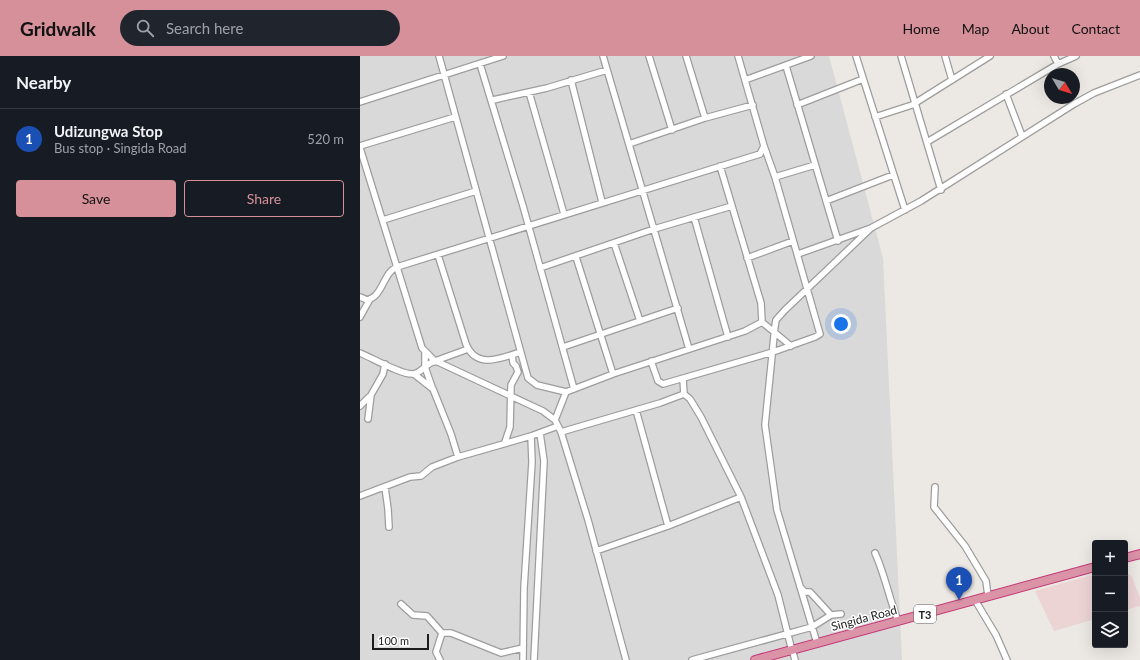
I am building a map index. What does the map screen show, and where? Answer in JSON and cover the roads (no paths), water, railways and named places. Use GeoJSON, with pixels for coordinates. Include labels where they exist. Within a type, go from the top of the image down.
{"type":"FeatureCollection","features":[{"type":"Feature","properties":{"kind":"highway"},"geometry":{"type":"LineString","coordinates":[[1128,557],[1140,554]]}},
{"type":"Feature","properties":{"kind":"highway","name":"Singida Road"},"geometry":{"type":"LineString","coordinates":[[755,660],[1092,568]]}},
{"type":"Feature","properties":{"kind":"street"},"geometry":{"type":"LineString","coordinates":[[439,56],[520,352],[528,378],[532,382],[566,392],[651,361],[745,331],[762,322]]}},
{"type":"Feature","properties":{"kind":"street"},"geometry":{"type":"LineString","coordinates":[[360,102],[503,56]]}},
{"type":"Feature","properties":{"kind":"street"},"geometry":{"type":"LineString","coordinates":[[603,56],[689,349]]}},
{"type":"Feature","properties":{"kind":"street"},"geometry":{"type":"LineString","coordinates":[[649,56],[672,130]]}},
{"type":"Feature","properties":{"kind":"street"},"geometry":{"type":"LineString","coordinates":[[686,56],[705,118]]}},
{"type":"Feature","properties":{"kind":"street"},"geometry":{"type":"LineString","coordinates":[[651,361],[660,384],[773,352],[820,334],[798,254],[764,146],[738,56]]}},
{"type":"Feature","properties":{"kind":"street"},"geometry":{"type":"LineString","coordinates":[[745,80],[811,56]]}},
{"type":"Feature","properties":{"kind":"street"},"geometry":{"type":"LineString","coordinates":[[856,56],[905,210]]}},
{"type":"Feature","properties":{"kind":"street"},"geometry":{"type":"LineString","coordinates":[[901,56],[916,101],[941,190]]}},
{"type":"Feature","properties":{"kind":"street"},"geometry":{"type":"LineString","coordinates":[[945,56],[952,80]]}},
{"type":"Feature","properties":{"kind":"street"},"geometry":{"type":"LineString","coordinates":[[875,117],[912,105],[916,101],[989,56]]}},
{"type":"Feature","properties":{"kind":"street"},"geometry":{"type":"LineString","coordinates":[[1054,56],[1058,64]]}},
{"type":"Feature","properties":{"kind":"street"},"geometry":{"type":"LineString","coordinates":[[927,142],[1006,94],[1058,64],[1076,56]]}},
{"type":"Feature","properties":{"kind":"street"},"geometry":{"type":"LineString","coordinates":[[480,64],[493,100],[574,389]]}},
{"type":"Feature","properties":{"kind":"street"},"geometry":{"type":"LineString","coordinates":[[786,66],[838,241]]}},
{"type":"Feature","properties":{"kind":"street"},"geometry":{"type":"LineString","coordinates":[[493,100],[529,92],[607,70]]}},
{"type":"Feature","properties":{"kind":"street"},"geometry":{"type":"LineString","coordinates":[[798,254],[871,228],[941,190],[1022,136],[1074,104],[1094,93],[1140,75]]}},
{"type":"Feature","properties":{"kind":"street"},"geometry":{"type":"LineString","coordinates":[[797,105],[863,79]]}},
{"type":"Feature","properties":{"kind":"street"},"geometry":{"type":"LineString","coordinates":[[571,80],[602,202]]}},
{"type":"Feature","properties":{"kind":"street"},"geometry":{"type":"LineString","coordinates":[[529,92],[564,214]]}},
{"type":"Feature","properties":{"kind":"street"},"geometry":{"type":"LineString","coordinates":[[1006,94],[1022,136]]}},
{"type":"Feature","properties":{"kind":"street"},"geometry":{"type":"LineString","coordinates":[[629,144],[705,118],[753,105]]}},
{"type":"Feature","properties":{"kind":"street"},"geometry":{"type":"LineString","coordinates":[[455,117],[360,147],[422,348],[435,361],[543,411],[555,420],[561,432],[588,520],[626,660]]}},
{"type":"Feature","properties":{"kind":"street"},"geometry":{"type":"LineString","coordinates":[[360,317],[370,299],[380,288],[392,269],[397,266],[438,255],[642,189],[760,154],[764,146]]}},
{"type":"Feature","properties":{"kind":"street"},"geometry":{"type":"LineString","coordinates":[[775,177],[815,165]]}},
{"type":"Feature","properties":{"kind":"street"},"geometry":{"type":"LineString","coordinates":[[720,166],[761,303],[762,322],[791,346]]}},
{"type":"Feature","properties":{"kind":"street"},"geometry":{"type":"LineString","coordinates":[[826,202],[893,174]]}},
{"type":"Feature","properties":{"kind":"street"},"geometry":{"type":"LineString","coordinates":[[382,220],[476,191]]}},
{"type":"Feature","properties":{"kind":"street"},"geometry":{"type":"LineString","coordinates":[[540,268],[576,257],[654,229],[732,206]]}},
{"type":"Feature","properties":{"kind":"street"},"geometry":{"type":"LineString","coordinates":[[694,218],[728,337]]}},
{"type":"Feature","properties":{"kind":"street"},"geometry":{"type":"LineString","coordinates":[[817,643],[778,510],[765,424],[767,391],[776,320],[807,288],[871,228]]}},
{"type":"Feature","properties":{"kind":"street"},"geometry":{"type":"LineString","coordinates":[[747,258],[793,241]]}},
{"type":"Feature","properties":{"kind":"street"},"geometry":{"type":"LineString","coordinates":[[614,243],[640,321]]}},
{"type":"Feature","properties":{"kind":"street"},"geometry":{"type":"LineString","coordinates":[[438,255],[468,349],[473,357],[480,360],[520,352]]}},
{"type":"Feature","properties":{"kind":"street"},"geometry":{"type":"LineString","coordinates":[[576,257],[613,374]]}},
{"type":"Feature","properties":{"kind":"street"},"geometry":{"type":"LineString","coordinates":[[360,298],[370,299]]}},
{"type":"Feature","properties":{"kind":"street"},"geometry":{"type":"LineString","coordinates":[[563,347],[678,308]]}},
{"type":"Feature","properties":{"kind":"street"},"geometry":{"type":"LineString","coordinates":[[414,374],[435,361],[468,349]]}},
{"type":"Feature","properties":{"kind":"street"},"geometry":{"type":"LineString","coordinates":[[425,352],[426,367],[458,457]]}},
{"type":"Feature","properties":{"kind":"street"},"geometry":{"type":"LineString","coordinates":[[360,353],[414,374],[428,383],[433,389]]}},
{"type":"Feature","properties":{"kind":"street"},"geometry":{"type":"LineString","coordinates":[[505,442],[510,427],[511,385],[518,372],[513,363],[512,354]]}},
{"type":"Feature","properties":{"kind":"street"},"geometry":{"type":"LineString","coordinates":[[360,406],[364,404],[371,396],[382,377],[385,364]]}},
{"type":"Feature","properties":{"kind":"street"},"geometry":{"type":"LineString","coordinates":[[682,379],[684,394],[690,399],[701,416],[741,497],[778,595],[787,635],[795,660]]}},
{"type":"Feature","properties":{"kind":"street"},"geometry":{"type":"LineString","coordinates":[[555,420],[566,392]]}},
{"type":"Feature","properties":{"kind":"street"},"geometry":{"type":"LineString","coordinates":[[561,432],[684,394]]}},
{"type":"Feature","properties":{"kind":"street"},"geometry":{"type":"LineString","coordinates":[[368,419],[371,396]]}},
{"type":"Feature","properties":{"kind":"street"},"geometry":{"type":"LineString","coordinates":[[636,410],[668,526]]}},
{"type":"Feature","properties":{"kind":"street"},"geometry":{"type":"LineString","coordinates":[[360,496],[410,478],[420,476],[432,467],[458,457],[505,442],[531,436],[558,426]]}},
{"type":"Feature","properties":{"kind":"street"},"geometry":{"type":"LineString","coordinates":[[534,660],[544,461],[540,433]]}},
{"type":"Feature","properties":{"kind":"street"},"geometry":{"type":"LineString","coordinates":[[523,660],[524,588],[532,462],[531,436]]}},
{"type":"Feature","properties":{"kind":"street"},"geometry":{"type":"LineString","coordinates":[[385,487],[389,527]]}},
{"type":"Feature","properties":{"kind":"street"},"geometry":{"type":"LineString","coordinates":[[935,487],[934,507],[965,546],[986,581],[988,596]]}},
{"type":"Feature","properties":{"kind":"street"},"geometry":{"type":"LineString","coordinates":[[596,551],[668,526],[741,497]]}},
{"type":"Feature","properties":{"kind":"street"},"geometry":{"type":"LineString","coordinates":[[875,553],[884,575],[890,601],[898,621]]}},
{"type":"Feature","properties":{"kind":"street"},"geometry":{"type":"LineString","coordinates":[[800,587],[805,592],[810,592],[831,615]]}},
{"type":"Feature","properties":{"kind":"street"},"geometry":{"type":"LineString","coordinates":[[976,600],[996,636],[1007,660]]}},
{"type":"Feature","properties":{"kind":"street"},"geometry":{"type":"LineString","coordinates":[[401,604],[411,614],[427,616],[442,633],[451,633],[501,653],[523,648]]}},
{"type":"Feature","properties":{"kind":"street"},"geometry":{"type":"LineString","coordinates":[[692,660],[787,635],[812,627],[831,615],[841,614]]}},
{"type":"Feature","properties":{"kind":"street"},"geometry":{"type":"LineString","coordinates":[[440,660],[436,652],[442,633]]}},
{"type":"Feature","properties":{"kind":"place","name":"Udizungwa Stop"},"geometry":{"type":"Point","coordinates":[959,600]}}]}
